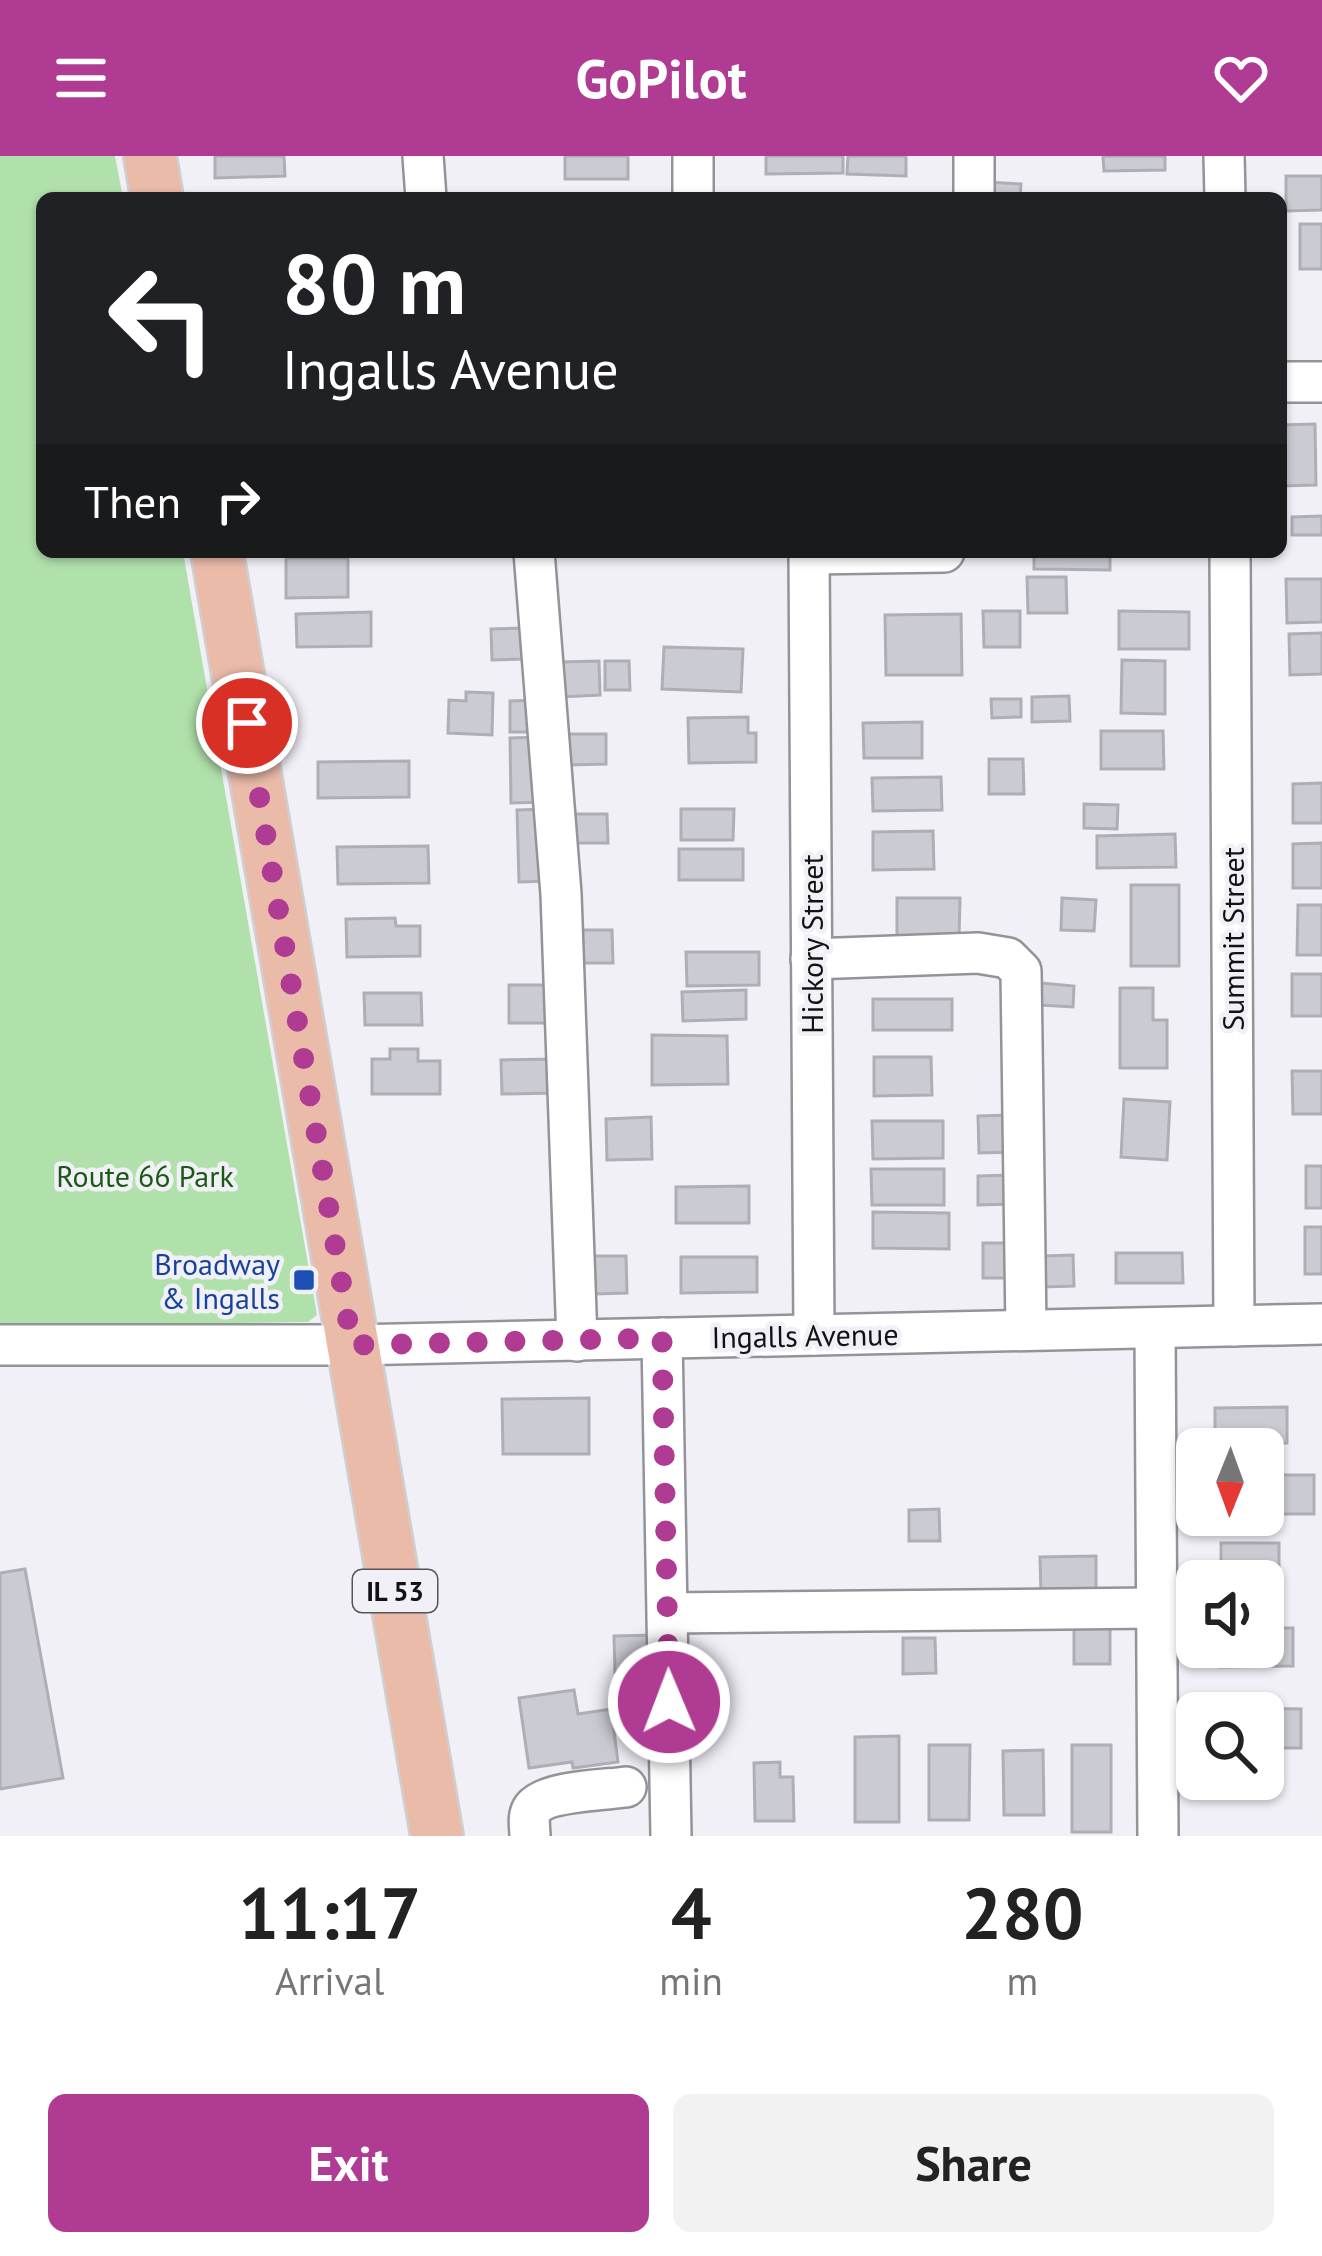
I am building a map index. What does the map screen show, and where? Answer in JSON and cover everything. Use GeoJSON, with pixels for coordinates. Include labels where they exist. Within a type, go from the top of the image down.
{"type":"FeatureCollection","features":[{"type":"Feature","properties":{"kind":"main road"},"geometry":{"type":"LineString","coordinates":[[149,156],[156,192]]}},
{"type":"Feature","properties":{"kind":"main road","name":"IL 53"},"geometry":{"type":"LineString","coordinates":[[218,558],[437,1836]]}},
{"type":"Feature","properties":{"kind":"street"},"geometry":{"type":"LineString","coordinates":[[423,156],[426,192]]}},
{"type":"Feature","properties":{"kind":"street"},"geometry":{"type":"LineString","coordinates":[[692,156],[693,192]]}},
{"type":"Feature","properties":{"kind":"street"},"geometry":{"type":"LineString","coordinates":[[974,156],[974,192]]}},
{"type":"Feature","properties":{"kind":"street"},"geometry":{"type":"LineString","coordinates":[[1224,156],[1225,192]]}},
{"type":"Feature","properties":{"kind":"street"},"geometry":{"type":"LineString","coordinates":[[1287,382],[1322,382]]}},
{"type":"Feature","properties":{"kind":"street"},"geometry":{"type":"LineString","coordinates":[[534,558],[561,894],[577,1341]]}},
{"type":"Feature","properties":{"kind":"street","name":"Hickory Street"},"geometry":{"type":"LineString","coordinates":[[809,558],[814,1335]]}},
{"type":"Feature","properties":{"kind":"street","name":"Summit Street"},"geometry":{"type":"LineString","coordinates":[[1230,558],[1234,1326]]}},
{"type":"Feature","properties":{"kind":"street"},"geometry":{"type":"LineString","coordinates":[[811,958],[977,952],[1008,958],[1021,971],[1026,1330]]}},
{"type":"Feature","properties":{"kind":"street","name":"Ingalls Avenue"},"geometry":{"type":"LineString","coordinates":[[0,1346],[352,1345],[1322,1324]]}},
{"type":"Feature","properties":{"kind":"street"},"geometry":{"type":"LineString","coordinates":[[1155,1328],[1157,1836]]}},
{"type":"Feature","properties":{"kind":"street"},"geometry":{"type":"LineString","coordinates":[[662,1338],[671,1836]]}},
{"type":"Feature","properties":{"kind":"street"},"geometry":{"type":"LineString","coordinates":[[668,1613],[1154,1608]]}},
{"type":"Feature","properties":{"kind":"street"},"geometry":{"type":"LineString","coordinates":[[530,1836],[534,1806],[549,1797],[626,1787]]}},
{"type":"Feature","properties":{"kind":"green space","name":"Route 66 Park"},"geometry":{"type":"Polygon","coordinates":[[[0,156],[115,156],[122,192],[36,192],[36,558],[184,558],[317,1315],[308,1322],[0,1326],[0,156]]]}},
{"type":"Feature","properties":{"kind":"building"},"geometry":{"type":"Polygon","coordinates":[[[215,156],[284,156],[285,176],[215,178],[215,156]]]}},
{"type":"Feature","properties":{"kind":"building"},"geometry":{"type":"Polygon","coordinates":[[[565,156],[628,156],[628,179],[565,179],[565,156]]]}},
{"type":"Feature","properties":{"kind":"building"},"geometry":{"type":"Polygon","coordinates":[[[766,156],[843,156],[843,173],[766,174],[766,156]]]}},
{"type":"Feature","properties":{"kind":"building"},"geometry":{"type":"Polygon","coordinates":[[[848,156],[906,156],[906,176],[847,174],[848,156]]]}},
{"type":"Feature","properties":{"kind":"building"},"geometry":{"type":"Polygon","coordinates":[[[1103,156],[1165,156],[1165,170],[1104,171],[1103,156]]]}},
{"type":"Feature","properties":{"kind":"building"},"geometry":{"type":"Polygon","coordinates":[[[1286,176],[1322,176],[1322,210],[1287,211],[1286,176]]]}},
{"type":"Feature","properties":{"kind":"building"},"geometry":{"type":"Polygon","coordinates":[[[985,182],[1021,184],[1020,192],[985,192],[985,182]]]}},
{"type":"Feature","properties":{"kind":"building"},"geometry":{"type":"Polygon","coordinates":[[[1300,224],[1322,224],[1322,269],[1300,269],[1300,224]]]}},
{"type":"Feature","properties":{"kind":"building"},"geometry":{"type":"Polygon","coordinates":[[[1315,424],[1316,485],[1287,486],[1287,425],[1315,424]]]}},
{"type":"Feature","properties":{"kind":"building"},"geometry":{"type":"Polygon","coordinates":[[[1322,516],[1322,535],[1292,535],[1292,517],[1322,516]]]}},
{"type":"Feature","properties":{"kind":"building"},"geometry":{"type":"Polygon","coordinates":[[[286,558],[348,558],[348,597],[286,598],[286,558]]]}},
{"type":"Feature","properties":{"kind":"building"},"geometry":{"type":"Polygon","coordinates":[[[1034,558],[1110,558],[1110,570],[1034,569],[1034,558]]]}},
{"type":"Feature","properties":{"kind":"building"},"geometry":{"type":"Polygon","coordinates":[[[1027,577],[1066,577],[1067,613],[1028,613],[1027,577]]]}},
{"type":"Feature","properties":{"kind":"building"},"geometry":{"type":"Polygon","coordinates":[[[1286,579],[1322,579],[1322,622],[1287,623],[1286,579]]]}},
{"type":"Feature","properties":{"kind":"building"},"geometry":{"type":"Polygon","coordinates":[[[983,611],[1020,611],[1020,647],[984,647],[983,611]]]}},
{"type":"Feature","properties":{"kind":"building"},"geometry":{"type":"Polygon","coordinates":[[[1119,611],[1189,612],[1189,649],[1119,649],[1119,611]]]}},
{"type":"Feature","properties":{"kind":"building"},"geometry":{"type":"Polygon","coordinates":[[[371,612],[371,646],[297,647],[296,614],[371,612]]]}},
{"type":"Feature","properties":{"kind":"building"},"geometry":{"type":"Polygon","coordinates":[[[961,614],[962,675],[886,675],[885,615],[961,614]]]}},
{"type":"Feature","properties":{"kind":"building"},"geometry":{"type":"Polygon","coordinates":[[[522,628],[523,659],[492,660],[491,629],[522,628]]]}},
{"type":"Feature","properties":{"kind":"building"},"geometry":{"type":"Polygon","coordinates":[[[1322,633],[1322,674],[1290,675],[1289,634],[1322,633]]]}},
{"type":"Feature","properties":{"kind":"building"},"geometry":{"type":"Polygon","coordinates":[[[664,647],[743,649],[741,692],[662,689],[664,647]]]}},
{"type":"Feature","properties":{"kind":"building"},"geometry":{"type":"Polygon","coordinates":[[[1122,660],[1165,661],[1165,714],[1121,713],[1122,660]]]}},
{"type":"Feature","properties":{"kind":"building"},"geometry":{"type":"Polygon","coordinates":[[[599,661],[600,695],[561,697],[560,662],[599,661]]]}},
{"type":"Feature","properties":{"kind":"building"},"geometry":{"type":"Polygon","coordinates":[[[605,661],[629,661],[630,690],[605,690],[605,661]]]}},
{"type":"Feature","properties":{"kind":"building"},"geometry":{"type":"Polygon","coordinates":[[[466,692],[493,693],[492,735],[448,733],[449,700],[466,701],[466,692]]]}},
{"type":"Feature","properties":{"kind":"building"},"geometry":{"type":"Polygon","coordinates":[[[1069,696],[1070,721],[1032,722],[1032,697],[1069,696]]]}},
{"type":"Feature","properties":{"kind":"building"},"geometry":{"type":"Polygon","coordinates":[[[991,699],[1021,699],[1021,717],[992,718],[991,699]]]}},
{"type":"Feature","properties":{"kind":"building"},"geometry":{"type":"Polygon","coordinates":[[[541,700],[541,732],[510,732],[510,701],[541,700]]]}},
{"type":"Feature","properties":{"kind":"building"},"geometry":{"type":"Polygon","coordinates":[[[748,717],[748,733],[756,733],[756,762],[689,763],[688,718],[748,717]]]}},
{"type":"Feature","properties":{"kind":"building"},"geometry":{"type":"Polygon","coordinates":[[[922,722],[922,758],[864,758],[863,723],[922,722]]]}},
{"type":"Feature","properties":{"kind":"building"},"geometry":{"type":"Polygon","coordinates":[[[1101,731],[1163,731],[1164,769],[1101,769],[1101,731]]]}},
{"type":"Feature","properties":{"kind":"building"},"geometry":{"type":"Polygon","coordinates":[[[568,734],[606,734],[606,764],[568,765],[568,734]]]}},
{"type":"Feature","properties":{"kind":"building"},"geometry":{"type":"Polygon","coordinates":[[[545,737],[546,802],[511,803],[510,738],[545,737]]]}},
{"type":"Feature","properties":{"kind":"building"},"geometry":{"type":"Polygon","coordinates":[[[989,759],[1023,759],[1024,794],[989,794],[989,759]]]}},
{"type":"Feature","properties":{"kind":"building"},"geometry":{"type":"Polygon","coordinates":[[[409,761],[409,797],[318,798],[318,762],[409,761]]]}},
{"type":"Feature","properties":{"kind":"building"},"geometry":{"type":"Polygon","coordinates":[[[941,777],[942,810],[873,811],[872,778],[941,777]]]}},
{"type":"Feature","properties":{"kind":"building"},"geometry":{"type":"Polygon","coordinates":[[[1322,783],[1322,823],[1293,823],[1293,784],[1322,783]]]}},
{"type":"Feature","properties":{"kind":"building"},"geometry":{"type":"Polygon","coordinates":[[[1084,804],[1118,805],[1117,829],[1084,828],[1084,804]]]}},
{"type":"Feature","properties":{"kind":"building"},"geometry":{"type":"Polygon","coordinates":[[[550,809],[551,881],[519,882],[517,810],[550,809]]]}},
{"type":"Feature","properties":{"kind":"building"},"geometry":{"type":"Polygon","coordinates":[[[681,809],[734,809],[733,840],[681,840],[681,809]]]}},
{"type":"Feature","properties":{"kind":"building"},"geometry":{"type":"Polygon","coordinates":[[[575,814],[607,814],[608,843],[576,843],[575,814]]]}},
{"type":"Feature","properties":{"kind":"building"},"geometry":{"type":"Polygon","coordinates":[[[933,831],[934,869],[873,870],[873,832],[933,831]]]}},
{"type":"Feature","properties":{"kind":"building"},"geometry":{"type":"Polygon","coordinates":[[[1175,834],[1176,867],[1097,868],[1097,836],[1175,834]]]}},
{"type":"Feature","properties":{"kind":"building"},"geometry":{"type":"Polygon","coordinates":[[[1322,843],[1322,888],[1293,888],[1293,844],[1322,843]]]}},
{"type":"Feature","properties":{"kind":"building"},"geometry":{"type":"Polygon","coordinates":[[[428,846],[429,883],[338,884],[337,847],[428,846]]]}},
{"type":"Feature","properties":{"kind":"building"},"geometry":{"type":"Polygon","coordinates":[[[679,849],[743,849],[743,880],[679,880],[679,849]]]}},
{"type":"Feature","properties":{"kind":"building"},"geometry":{"type":"Polygon","coordinates":[[[1131,885],[1179,885],[1179,966],[1131,966],[1131,885]]]}},
{"type":"Feature","properties":{"kind":"building"},"geometry":{"type":"Polygon","coordinates":[[[897,898],[960,898],[959,938],[897,938],[897,898]]]}},
{"type":"Feature","properties":{"kind":"building"},"geometry":{"type":"Polygon","coordinates":[[[1062,898],[1096,900],[1094,931],[1061,930],[1062,898]]]}},
{"type":"Feature","properties":{"kind":"building"},"geometry":{"type":"Polygon","coordinates":[[[1298,905],[1322,905],[1322,955],[1297,955],[1298,905]]]}},
{"type":"Feature","properties":{"kind":"building"},"geometry":{"type":"Polygon","coordinates":[[[395,918],[396,926],[420,926],[420,956],[347,957],[346,919],[395,918]]]}},
{"type":"Feature","properties":{"kind":"building"},"geometry":{"type":"Polygon","coordinates":[[[579,930],[612,930],[613,963],[579,963],[579,930]]]}},
{"type":"Feature","properties":{"kind":"building"},"geometry":{"type":"Polygon","coordinates":[[[686,952],[759,952],[759,985],[687,986],[686,952]]]}},
{"type":"Feature","properties":{"kind":"building"},"geometry":{"type":"Polygon","coordinates":[[[1292,974],[1322,974],[1322,1016],[1292,1016],[1292,974]]]}},
{"type":"Feature","properties":{"kind":"building"},"geometry":{"type":"Polygon","coordinates":[[[1041,983],[1074,986],[1073,1007],[1040,1005],[1041,983]]]}},
{"type":"Feature","properties":{"kind":"building"},"geometry":{"type":"Polygon","coordinates":[[[509,985],[546,985],[546,1023],[509,1023],[509,985]]]}},
{"type":"Feature","properties":{"kind":"building"},"geometry":{"type":"Polygon","coordinates":[[[1120,988],[1153,988],[1153,1020],[1167,1020],[1167,1068],[1120,1068],[1120,988]]]}},
{"type":"Feature","properties":{"kind":"building"},"geometry":{"type":"Polygon","coordinates":[[[746,990],[746,1019],[683,1021],[682,992],[746,990]]]}},
{"type":"Feature","properties":{"kind":"building"},"geometry":{"type":"Polygon","coordinates":[[[364,993],[421,993],[422,1025],[365,1025],[364,993]]]}},
{"type":"Feature","properties":{"kind":"building"},"geometry":{"type":"Polygon","coordinates":[[[873,999],[952,999],[952,1030],[873,1030],[873,999]]]}},
{"type":"Feature","properties":{"kind":"building"},"geometry":{"type":"Polygon","coordinates":[[[652,1035],[727,1036],[728,1084],[652,1085],[652,1035]]]}},
{"type":"Feature","properties":{"kind":"building"},"geometry":{"type":"Polygon","coordinates":[[[390,1049],[418,1049],[418,1061],[440,1061],[440,1094],[372,1094],[372,1059],[390,1059],[390,1049]]]}},
{"type":"Feature","properties":{"kind":"building"},"geometry":{"type":"Polygon","coordinates":[[[874,1057],[931,1057],[932,1095],[874,1096],[874,1057]]]}},
{"type":"Feature","properties":{"kind":"building"},"geometry":{"type":"Polygon","coordinates":[[[555,1059],[555,1093],[502,1094],[501,1060],[555,1059]]]}},
{"type":"Feature","properties":{"kind":"building"},"geometry":{"type":"Polygon","coordinates":[[[1292,1071],[1322,1071],[1322,1114],[1293,1114],[1292,1071]]]}},
{"type":"Feature","properties":{"kind":"building"},"geometry":{"type":"Polygon","coordinates":[[[1124,1099],[1170,1102],[1167,1160],[1121,1157],[1124,1099]]]}},
{"type":"Feature","properties":{"kind":"building"},"geometry":{"type":"Polygon","coordinates":[[[1012,1115],[1014,1152],[979,1153],[978,1116],[1012,1115]]]}},
{"type":"Feature","properties":{"kind":"building"},"geometry":{"type":"Polygon","coordinates":[[[651,1117],[652,1159],[607,1160],[606,1119],[651,1117]]]}},
{"type":"Feature","properties":{"kind":"building"},"geometry":{"type":"Polygon","coordinates":[[[872,1121],[943,1121],[943,1158],[873,1159],[872,1121]]]}},
{"type":"Feature","properties":{"kind":"building"},"geometry":{"type":"Polygon","coordinates":[[[1306,1166],[1322,1166],[1322,1208],[1306,1208],[1306,1166]]]}},
{"type":"Feature","properties":{"kind":"building"},"geometry":{"type":"Polygon","coordinates":[[[871,1169],[944,1169],[944,1205],[872,1205],[871,1169]]]}},
{"type":"Feature","properties":{"kind":"building"},"geometry":{"type":"Polygon","coordinates":[[[1012,1175],[1013,1204],[978,1205],[978,1176],[1012,1175]]]}},
{"type":"Feature","properties":{"kind":"building"},"geometry":{"type":"Polygon","coordinates":[[[749,1186],[749,1223],[676,1223],[676,1187],[749,1186]]]}},
{"type":"Feature","properties":{"kind":"building"},"geometry":{"type":"Polygon","coordinates":[[[873,1212],[949,1213],[949,1249],[873,1248],[873,1212]]]}},
{"type":"Feature","properties":{"kind":"building"},"geometry":{"type":"Polygon","coordinates":[[[1305,1227],[1322,1227],[1322,1274],[1305,1274],[1305,1227]]]}},
{"type":"Feature","properties":{"kind":"building"},"geometry":{"type":"Polygon","coordinates":[[[983,1243],[1019,1243],[1018,1278],[983,1278],[983,1243]]]}},
{"type":"Feature","properties":{"kind":"building"},"geometry":{"type":"Polygon","coordinates":[[[1116,1253],[1182,1253],[1183,1283],[1116,1283],[1116,1253]]]}},
{"type":"Feature","properties":{"kind":"building"},"geometry":{"type":"Polygon","coordinates":[[[1073,1255],[1074,1286],[1044,1287],[1043,1256],[1073,1255]]]}},
{"type":"Feature","properties":{"kind":"building"},"geometry":{"type":"Polygon","coordinates":[[[594,1256],[626,1256],[627,1293],[595,1294],[594,1256]]]}},
{"type":"Feature","properties":{"kind":"building"},"geometry":{"type":"Polygon","coordinates":[[[681,1257],[757,1257],[757,1292],[681,1293],[681,1257]]]}},
{"type":"Feature","properties":{"kind":"building"},"geometry":{"type":"Polygon","coordinates":[[[589,1398],[589,1454],[503,1454],[502,1399],[589,1398]]]}},
{"type":"Feature","properties":{"kind":"building"},"geometry":{"type":"Polygon","coordinates":[[[1287,1407],[1287,1443],[1284,1428],[1215,1428],[1215,1408],[1287,1407]]]}},
{"type":"Feature","properties":{"kind":"building"},"geometry":{"type":"Polygon","coordinates":[[[1284,1475],[1314,1475],[1314,1514],[1284,1514],[1284,1475]]]}},
{"type":"Feature","properties":{"kind":"building"},"geometry":{"type":"Polygon","coordinates":[[[939,1509],[940,1541],[909,1541],[909,1510],[939,1509]]]}},
{"type":"Feature","properties":{"kind":"building"},"geometry":{"type":"Polygon","coordinates":[[[1221,1543],[1279,1543],[1279,1560],[1221,1560],[1221,1543]]]}},
{"type":"Feature","properties":{"kind":"building"},"geometry":{"type":"Polygon","coordinates":[[[1096,1556],[1096,1594],[1041,1595],[1040,1557],[1096,1556]]]}},
{"type":"Feature","properties":{"kind":"building"},"geometry":{"type":"Polygon","coordinates":[[[25,1569],[63,1778],[0,1789],[0,1573],[25,1569]]]}},
{"type":"Feature","properties":{"kind":"building"},"geometry":{"type":"Polygon","coordinates":[[[1110,1619],[1110,1664],[1074,1664],[1074,1620],[1110,1619]]]}},
{"type":"Feature","properties":{"kind":"building"},"geometry":{"type":"Polygon","coordinates":[[[1284,1628],[1293,1628],[1293,1666],[1284,1666],[1284,1628]]]}},
{"type":"Feature","properties":{"kind":"building"},"geometry":{"type":"Polygon","coordinates":[[[656,1635],[657,1672],[615,1673],[614,1636],[656,1635]]]}},
{"type":"Feature","properties":{"kind":"building"},"geometry":{"type":"Polygon","coordinates":[[[903,1638],[935,1638],[936,1673],[903,1674],[903,1638]]]}},
{"type":"Feature","properties":{"kind":"building"},"geometry":{"type":"Polygon","coordinates":[[[574,1690],[578,1714],[611,1709],[618,1762],[529,1768],[519,1698],[574,1690]]]}},
{"type":"Feature","properties":{"kind":"building"},"geometry":{"type":"Polygon","coordinates":[[[1284,1709],[1301,1709],[1301,1748],[1284,1748],[1284,1709]]]}},
{"type":"Feature","properties":{"kind":"building"},"geometry":{"type":"Polygon","coordinates":[[[899,1736],[899,1822],[855,1822],[855,1737],[899,1736]]]}},
{"type":"Feature","properties":{"kind":"building"},"geometry":{"type":"Polygon","coordinates":[[[929,1745],[970,1745],[969,1820],[929,1820],[929,1745]]]}},
{"type":"Feature","properties":{"kind":"building"},"geometry":{"type":"Polygon","coordinates":[[[1072,1745],[1111,1745],[1111,1832],[1072,1832],[1072,1745]]]}},
{"type":"Feature","properties":{"kind":"building"},"geometry":{"type":"Polygon","coordinates":[[[1043,1750],[1044,1815],[1004,1815],[1003,1751],[1043,1750]]]}},
{"type":"Feature","properties":{"kind":"building"},"geometry":{"type":"Polygon","coordinates":[[[780,1762],[780,1777],[793,1777],[794,1821],[755,1821],[754,1763],[780,1762]]]}},
{"type":"Feature","properties":{"kind":"place","name":"Broadway & Ingalls"},"geometry":{"type":"Point","coordinates":[304,1280]}},
{"type":"Feature","properties":{"kind":"route"},"geometry":{"type":"LineString","coordinates":[[247,723],[352,1345],[662,1338],[669,1702]]}}]}
